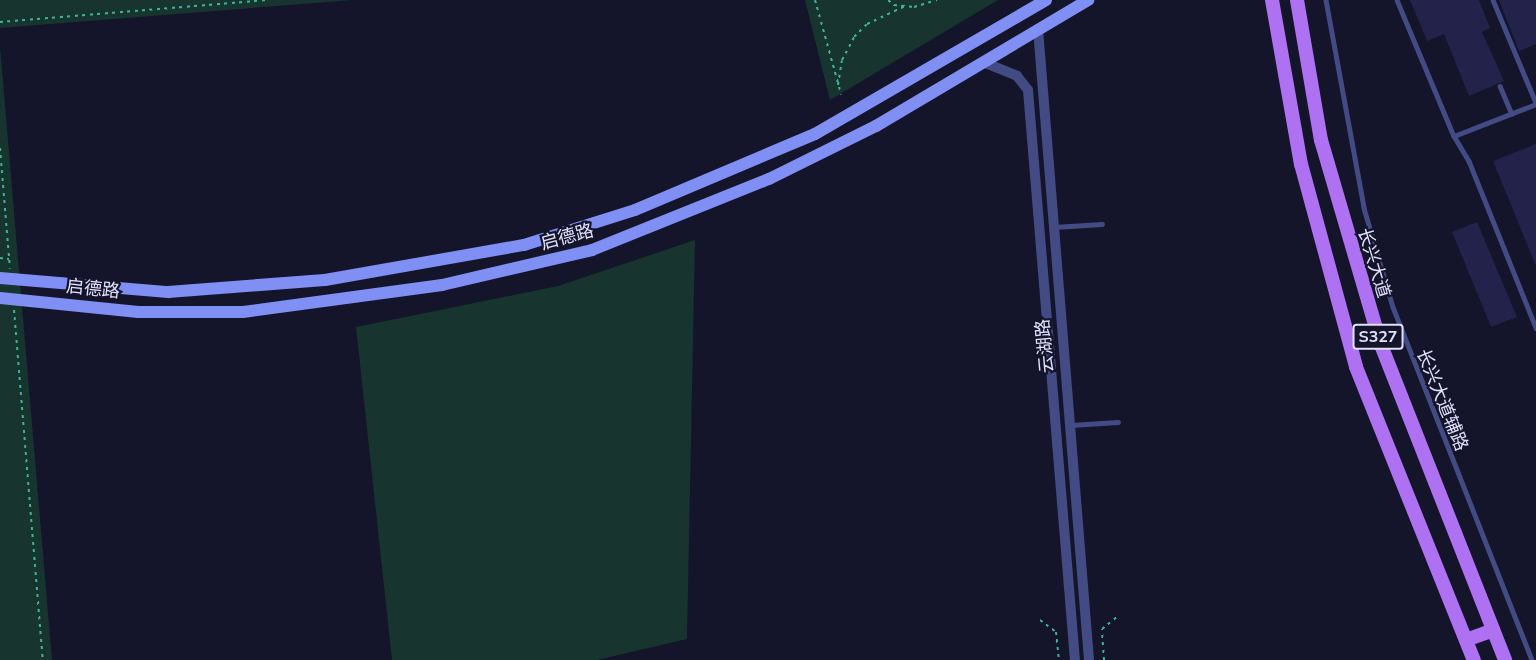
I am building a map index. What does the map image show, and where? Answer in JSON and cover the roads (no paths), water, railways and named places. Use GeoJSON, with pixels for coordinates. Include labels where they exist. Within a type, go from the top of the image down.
{"type":"FeatureCollection","features":[{"type":"Feature","properties":{"kind":"main road","name":"启德路"},"geometry":{"type":"LineString","coordinates":[[6,279],[133,291],[325,280],[434,264],[572,232],[733,171],[815,134],[1046,0]]}},
{"type":"Feature","properties":{"kind":"main road","name":"启德路"},"geometry":{"type":"LineString","coordinates":[[6,299],[132,311],[243,312],[337,302],[442,285],[592,250],[769,179],[876,126],[1088,0]]}},
{"type":"Feature","properties":{"kind":"main road","name":"S327"},"geometry":{"type":"LineString","coordinates":[[1272,0],[1301,164],[1356,367],[1474,660]]}},
{"type":"Feature","properties":{"kind":"main road","name":"长兴大道"},"geometry":{"type":"LineString","coordinates":[[1297,0],[1321,140],[1381,345],[1505,660]]}},
{"type":"Feature","properties":{"kind":"main road"},"geometry":{"type":"LineString","coordinates":[[132,311],[133,291]]}},
{"type":"Feature","properties":{"kind":"main road"},"geometry":{"type":"LineString","coordinates":[[1466,640],[1493,630]]}},
{"type":"Feature","properties":{"kind":"street","name":"云湖路"},"geometry":{"type":"LineString","coordinates":[[1038,29],[1052,227],[1089,660]]}},
{"type":"Feature","properties":{"kind":"street","name":"云湖路"},"geometry":{"type":"LineString","coordinates":[[983,62],[1017,76],[1028,90],[1075,660]]}},
{"type":"Feature","properties":{"kind":"lane","name":"长兴大道辅路"},"geometry":{"type":"LineString","coordinates":[[1326,0],[1364,208],[1393,307],[1532,660]]}},
{"type":"Feature","properties":{"kind":"lane"},"geometry":{"type":"LineString","coordinates":[[1397,0],[1454,136],[1469,161],[1536,328]]}},
{"type":"Feature","properties":{"kind":"lane"},"geometry":{"type":"LineString","coordinates":[[1454,136],[1536,104],[1493,0]]}},
{"type":"Feature","properties":{"kind":"lane"},"geometry":{"type":"LineString","coordinates":[[1500,86],[1512,114]]}},
{"type":"Feature","properties":{"kind":"lane"},"geometry":{"type":"LineString","coordinates":[[1052,227],[1102,224]]}},
{"type":"Feature","properties":{"kind":"lane"},"geometry":{"type":"LineString","coordinates":[[1069,425],[1118,422]]}}]}
